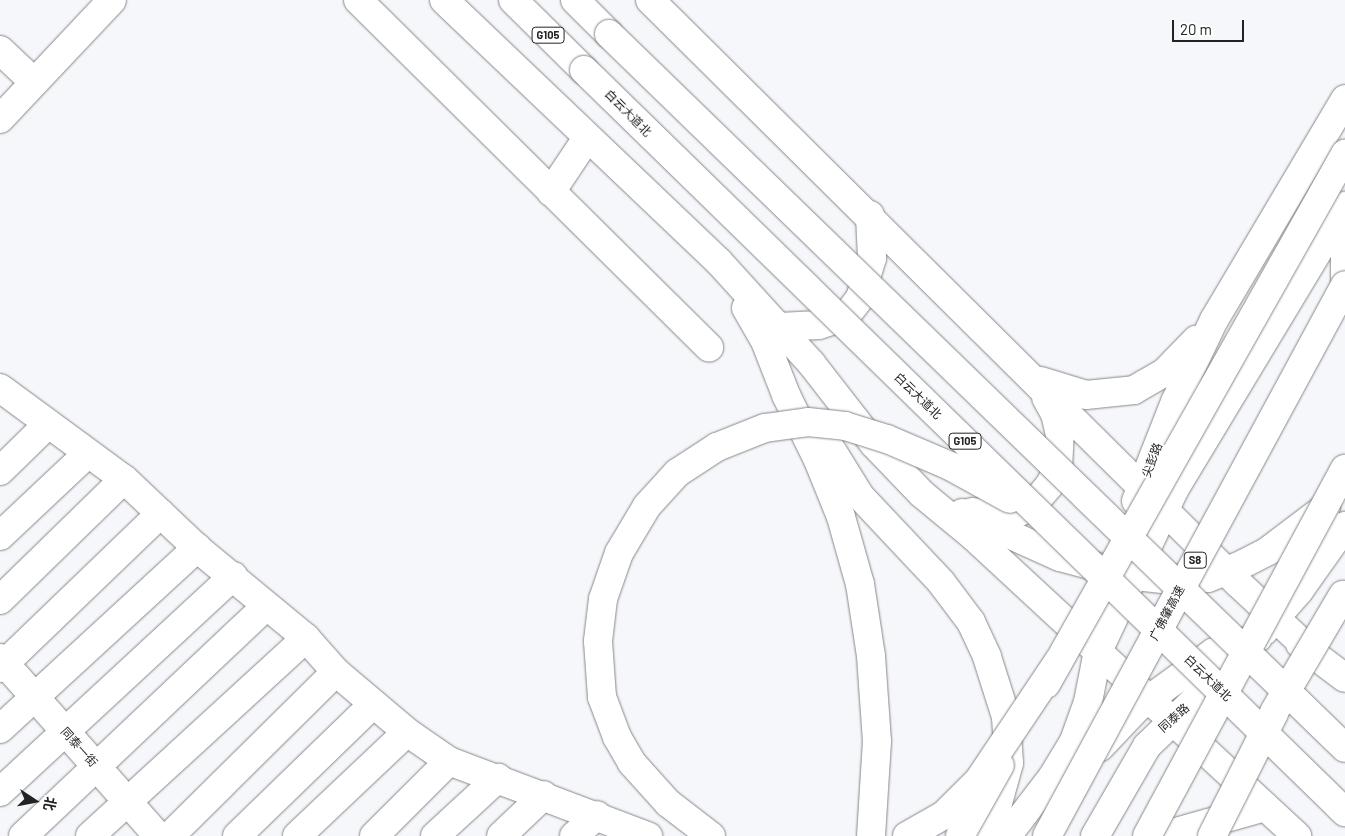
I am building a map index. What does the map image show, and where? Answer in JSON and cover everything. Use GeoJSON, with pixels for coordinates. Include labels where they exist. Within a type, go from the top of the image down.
{"type":"FeatureCollection","features":[{"type":"Feature","properties":{"kind":"main road"},"geometry":{"type":"LineString","coordinates":[[0,119],[112,0]]}},
{"type":"Feature","properties":{"kind":"main road"},"geometry":{"type":"LineString","coordinates":[[358,0],[710,347]]}},
{"type":"Feature","properties":{"kind":"main road"},"geometry":{"type":"LineString","coordinates":[[444,0],[719,262],[772,334],[922,494],[1098,651],[1297,836]]}},
{"type":"Feature","properties":{"kind":"main road","name":"白云大道北"},"geometry":{"type":"LineString","coordinates":[[512,0],[1345,812]]}},
{"type":"Feature","properties":{"kind":"main road"},"geometry":{"type":"LineString","coordinates":[[575,0],[1345,748]]}},
{"type":"Feature","properties":{"kind":"main road"},"geometry":{"type":"LineString","coordinates":[[650,0],[870,215],[1276,618],[1316,655]]}},
{"type":"Feature","properties":{"kind":"main road"},"geometry":{"type":"LineString","coordinates":[[0,50],[34,82]]}},
{"type":"Feature","properties":{"kind":"main road","name":"尖彭路"},"geometry":{"type":"LineString","coordinates":[[1006,836],[1053,776],[1074,741],[1088,702],[1123,539],[1154,451],[1214,320],[1345,100]]}},
{"type":"Feature","properties":{"kind":"main road"},"geometry":{"type":"LineString","coordinates":[[551,192],[587,138]]}},
{"type":"Feature","properties":{"kind":"main road"},"geometry":{"type":"LineString","coordinates":[[960,836],[1345,154]]}},
{"type":"Feature","properties":{"kind":"main road"},"geometry":{"type":"LineString","coordinates":[[1098,651],[1174,490],[1345,206]]}},
{"type":"Feature","properties":{"kind":"main road"},"geometry":{"type":"LineString","coordinates":[[772,334],[820,325],[846,316],[860,298],[872,258],[870,215]]}},
{"type":"Feature","properties":{"kind":"main road"},"geometry":{"type":"LineString","coordinates":[[1345,246],[1345,278]]}},
{"type":"Feature","properties":{"kind":"main road","name":"广佛肇高速"},"geometry":{"type":"LineString","coordinates":[[1047,836],[1345,284]]}},
{"type":"Feature","properties":{"kind":"main road"},"geometry":{"type":"LineString","coordinates":[[1033,378],[1064,391],[1086,395],[1134,390],[1165,372],[1214,320]]}},
{"type":"Feature","properties":{"kind":"main road"},"geometry":{"type":"LineString","coordinates":[[772,334],[786,395],[806,433],[842,517],[860,584],[871,656],[877,741],[871,836]]}},
{"type":"Feature","properties":{"kind":"main road"},"geometry":{"type":"LineString","coordinates":[[772,334],[860,496],[941,582],[972,622],[1003,708],[1008,740],[1009,763],[989,836]]}},
{"type":"Feature","properties":{"kind":"main road"},"geometry":{"type":"LineString","coordinates":[[922,494],[967,511],[1006,516],[1032,506],[1042,496],[1058,468],[1060,436],[1055,414],[1033,378]]}},
{"type":"Feature","properties":{"kind":"main road"},"geometry":{"type":"LineString","coordinates":[[4,397],[48,424],[124,479],[197,548],[306,638],[336,672],[372,704],[407,732],[449,761],[544,795],[646,835]]}},
{"type":"Feature","properties":{"kind":"main road"},"geometry":{"type":"LineString","coordinates":[[710,836],[668,803],[628,758],[606,710],[600,686],[600,616],[614,566],[636,522],[677,473],[717,446],[765,428],[808,422],[838,425],[887,440],[950,466],[1050,524]]}},
{"type":"Feature","properties":{"kind":"main road"},"geometry":{"type":"LineString","coordinates":[[0,471],[48,424]]}},
{"type":"Feature","properties":{"kind":"main road"},"geometry":{"type":"LineString","coordinates":[[0,536],[87,454]]}},
{"type":"Feature","properties":{"kind":"main road"},"geometry":{"type":"LineString","coordinates":[[1147,836],[1345,469]]}},
{"type":"Feature","properties":{"kind":"main road"},"geometry":{"type":"LineString","coordinates":[[0,600],[124,479]]}},
{"type":"Feature","properties":{"kind":"main road"},"geometry":{"type":"LineString","coordinates":[[922,494],[1006,536],[1060,557],[1127,575],[1169,580],[1208,578],[1238,567],[1285,539],[1345,492]]}},
{"type":"Feature","properties":{"kind":"main road"},"geometry":{"type":"LineString","coordinates":[[2,663],[160,513]]}},
{"type":"Feature","properties":{"kind":"main road"},"geometry":{"type":"LineString","coordinates":[[1276,618],[1345,526]]}},
{"type":"Feature","properties":{"kind":"main road"},"geometry":{"type":"LineString","coordinates":[[0,729],[197,548]]}},
{"type":"Feature","properties":{"kind":"main road"},"geometry":{"type":"LineString","coordinates":[[0,792],[66,733],[233,576]]}},
{"type":"Feature","properties":{"kind":"main road"},"geometry":{"type":"LineString","coordinates":[[1200,836],[1344,594]]}},
{"type":"Feature","properties":{"kind":"main road"},"geometry":{"type":"LineString","coordinates":[[23,836],[95,765],[266,606]]}},
{"type":"Feature","properties":{"kind":"main road","name":"同泰路"},"geometry":{"type":"LineString","coordinates":[[1095,836],[1146,746],[1276,618]]}},
{"type":"Feature","properties":{"kind":"main road"},"geometry":{"type":"LineString","coordinates":[[90,836],[306,638]]}},
{"type":"Feature","properties":{"kind":"main road"},"geometry":{"type":"LineString","coordinates":[[1014,836],[1149,698],[1214,652],[1257,638],[1297,642],[1345,678]]}},
{"type":"Feature","properties":{"kind":"main road"},"geometry":{"type":"LineString","coordinates":[[907,836],[944,815],[979,780],[1058,662]]}},
{"type":"Feature","properties":{"kind":"main road","name":"同泰一街"},"geometry":{"type":"LineString","coordinates":[[2,663],[158,836]]}},
{"type":"Feature","properties":{"kind":"main road"},"geometry":{"type":"LineString","coordinates":[[170,836],[336,672]]}},
{"type":"Feature","properties":{"kind":"main road"},"geometry":{"type":"LineString","coordinates":[[237,836],[372,704]]}},
{"type":"Feature","properties":{"kind":"main road"},"geometry":{"type":"LineString","coordinates":[[1212,836],[1274,713]]}},
{"type":"Feature","properties":{"kind":"main road"},"geometry":{"type":"LineString","coordinates":[[297,836],[407,732]]}},
{"type":"Feature","properties":{"kind":"main road"},"geometry":{"type":"LineString","coordinates":[[374,836],[449,761]]}},
{"type":"Feature","properties":{"kind":"main road"},"geometry":{"type":"LineString","coordinates":[[435,836],[498,778]]}},
{"type":"Feature","properties":{"kind":"main road"},"geometry":{"type":"LineString","coordinates":[[501,836],[544,795]]}},
{"type":"Feature","properties":{"kind":"main road"},"geometry":{"type":"LineString","coordinates":[[1162,836],[1266,808]]}},
{"type":"Feature","properties":{"kind":"main road"},"geometry":{"type":"LineString","coordinates":[[574,836],[597,815]]}}]}
